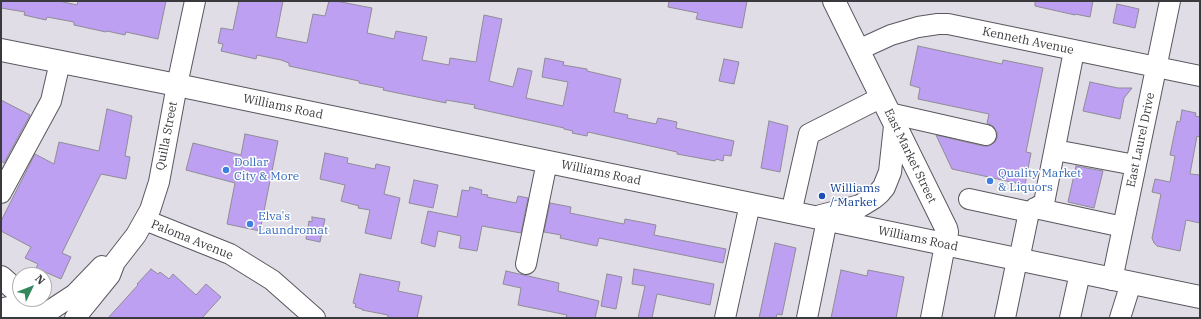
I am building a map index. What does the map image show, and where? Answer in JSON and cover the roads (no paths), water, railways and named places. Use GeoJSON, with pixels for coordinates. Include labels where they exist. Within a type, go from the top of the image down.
{"type":"FeatureCollection","features":[{"type":"Feature","properties":{"kind":"main road","name":"East Market Street"},"geometry":{"type":"LineString","coordinates":[[834,1],[946,228],[947,232],[945,245]]}},
{"type":"Feature","properties":{"kind":"main road","name":"Williams Road"},"geometry":{"type":"LineString","coordinates":[[1,50],[177,85],[1200,297]]}},
{"type":"Feature","properties":{"kind":"main road"},"geometry":{"type":"LineString","coordinates":[[821,219],[860,206],[873,198],[884,187],[890,172],[889,112]]}},
{"type":"Feature","properties":{"kind":"main road"},"geometry":{"type":"LineString","coordinates":[[1,277],[12,287]]}},
{"type":"Feature","properties":{"kind":"main road"},"geometry":{"type":"LineString","coordinates":[[1,310],[8,308],[38,310]]}},
{"type":"Feature","properties":{"kind":"street","name":"Quilla Street"},"geometry":{"type":"LineString","coordinates":[[76,318],[110,275],[115,262],[136,235],[150,210],[159,182],[177,85],[195,1]]}},
{"type":"Feature","properties":{"kind":"street","name":"East Laurel Drive"},"geometry":{"type":"LineString","coordinates":[[1120,318],[1123,227],[1170,1]]}},
{"type":"Feature","properties":{"kind":"street","name":"Kenneth Avenue"},"geometry":{"type":"LineString","coordinates":[[858,50],[902,31],[918,27],[948,24],[1200,76]]}},
{"type":"Feature","properties":{"kind":"street"},"geometry":{"type":"LineString","coordinates":[[1005,318],[1018,260],[1032,210],[1044,203],[1074,51]]}},
{"type":"Feature","properties":{"kind":"street"},"geometry":{"type":"LineString","coordinates":[[1,193],[52,102],[60,62]]}},
{"type":"Feature","properties":{"kind":"street"},"geometry":{"type":"LineString","coordinates":[[791,213],[809,134],[889,112],[986,135]]}},
{"type":"Feature","properties":{"kind":"street"},"geometry":{"type":"LineString","coordinates":[[1055,150],[1135,166]]}},
{"type":"Feature","properties":{"kind":"street"},"geometry":{"type":"LineString","coordinates":[[526,264],[548,162]]}},
{"type":"Feature","properties":{"kind":"street"},"geometry":{"type":"LineString","coordinates":[[969,199],[1123,227]]}},
{"type":"Feature","properties":{"kind":"street"},"geometry":{"type":"LineString","coordinates":[[726,318],[750,204]]}},
{"type":"Feature","properties":{"kind":"street"},"geometry":{"type":"LineString","coordinates":[[807,318],[821,219]]}},
{"type":"Feature","properties":{"kind":"street","name":"Paloma Avenue"},"geometry":{"type":"LineString","coordinates":[[145,220],[209,244],[230,254],[272,280],[315,318]]}},
{"type":"Feature","properties":{"kind":"street","name":"East Market Street"},"geometry":{"type":"LineString","coordinates":[[931,318],[945,245]]}},
{"type":"Feature","properties":{"kind":"street","name":"Quilla Street"},"geometry":{"type":"LineString","coordinates":[[38,310],[75,294],[102,267],[115,262]]}},
{"type":"Feature","properties":{"kind":"street"},"geometry":{"type":"LineString","coordinates":[[1070,318],[1080,273]]}},
{"type":"Feature","properties":{"kind":"place","name":"Dollar City & More"},"geometry":{"type":"Point","coordinates":[226,170]}},
{"type":"Feature","properties":{"kind":"place","name":"Quality Market & Liquors"},"geometry":{"type":"Point","coordinates":[990,181]}},
{"type":"Feature","properties":{"kind":"place","name":"Williams / Market"},"geometry":{"type":"Point","coordinates":[822,196]}},
{"type":"Feature","properties":{"kind":"place","name":"Elva's Laundromat"},"geometry":{"type":"Point","coordinates":[250,224]}}]}
